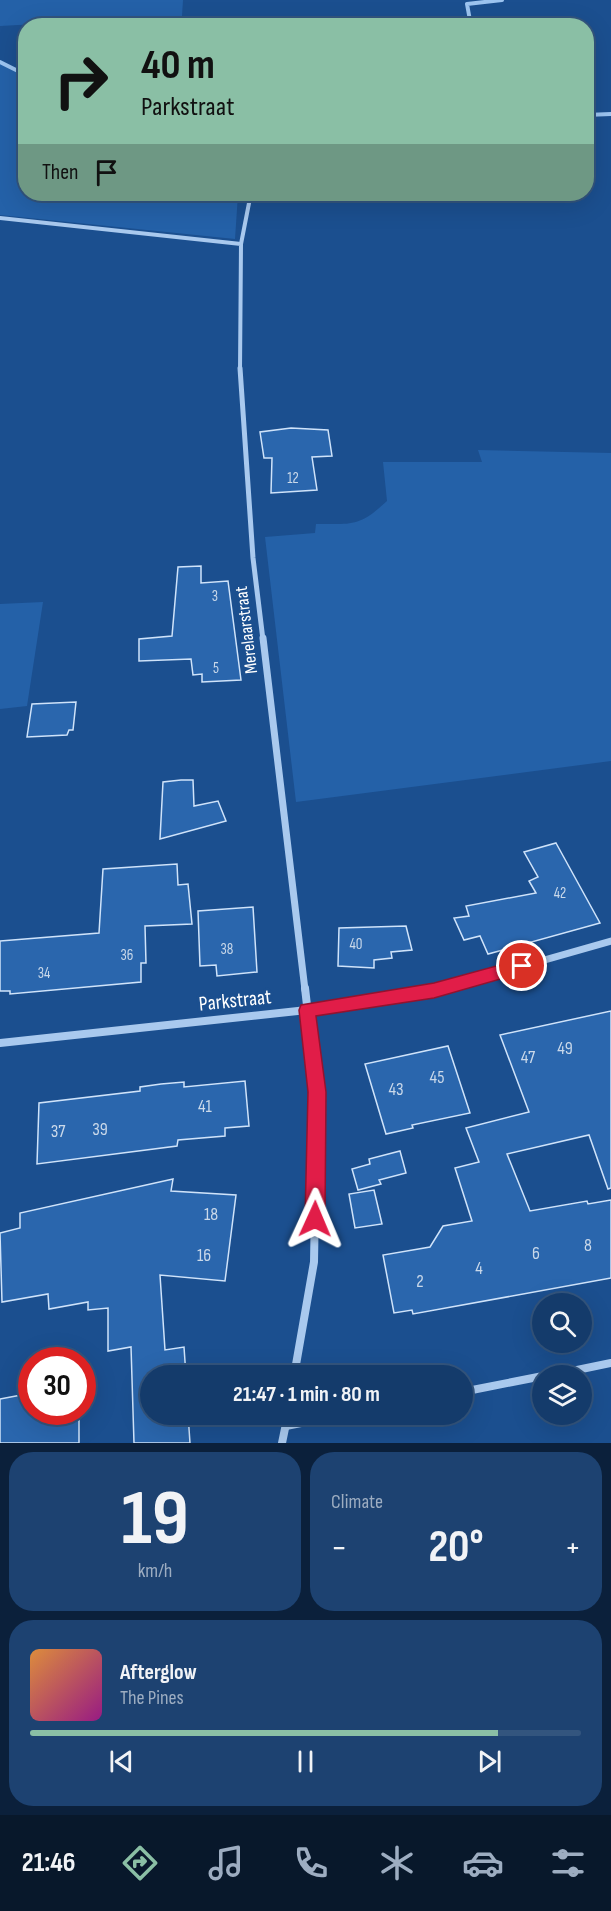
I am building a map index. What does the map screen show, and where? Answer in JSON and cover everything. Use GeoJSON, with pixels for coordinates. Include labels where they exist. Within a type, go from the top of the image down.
{"type":"FeatureCollection","features":[{"type":"Feature","properties":{"kind":"street","name":"Merelaarstraat"},"geometry":{"type":"LineString","coordinates":[[249,201],[241,244],[240,378],[253,558],[317,1092],[314,1262],[296,1365]]}},
{"type":"Feature","properties":{"kind":"street"},"geometry":{"type":"LineString","coordinates":[[0,218],[241,244]]}},
{"type":"Feature","properties":{"kind":"street","name":"Parkstraat"},"geometry":{"type":"LineString","coordinates":[[0,1043],[307,1010],[434,991],[611,941]]}},
{"type":"Feature","properties":{"kind":"street"},"geometry":{"type":"LineString","coordinates":[[592,1367],[611,1363]]}},
{"type":"Feature","properties":{"kind":"street"},"geometry":{"type":"LineString","coordinates":[[473,1390],[532,1378]]}},
{"type":"Feature","properties":{"kind":"street"},"geometry":{"type":"LineString","coordinates":[[282,1443],[286,1426],[291,1425]]}},
{"type":"Feature","properties":{"kind":"shaded area"},"geometry":{"type":"Polygon","coordinates":[[[0,0],[183,0],[182,16],[18,18],[18,25],[0,26],[0,0]]]}},
{"type":"Feature","properties":{"kind":"shaded area"},"geometry":{"type":"Polygon","coordinates":[[[0,63],[18,73],[18,201],[238,201],[235,239],[0,215],[0,63]]]}},
{"type":"Feature","properties":{"kind":"shaded area"},"geometry":{"type":"Polygon","coordinates":[[[478,450],[611,453],[611,761],[296,802],[265,537],[315,533],[316,524],[347,524],[369,516],[387,501],[383,462],[482,462],[478,450]]]}},
{"type":"Feature","properties":{"kind":"shaded area"},"geometry":{"type":"Polygon","coordinates":[[[43,602],[27,706],[0,709],[0,604],[43,602]]]}},
{"type":"Feature","properties":{"kind":"building"},"geometry":{"type":"Polygon","coordinates":[[[291,428],[328,430],[332,456],[312,457],[317,490],[271,493],[272,458],[264,458],[260,432],[291,428]]]}},
{"type":"Feature","properties":{"kind":"building"},"geometry":{"type":"Polygon","coordinates":[[[201,566],[201,583],[228,581],[241,680],[202,682],[202,674],[193,675],[191,659],[139,661],[139,639],[172,636],[178,567],[201,566]]]}},
{"type":"Feature","properties":{"kind":"building"},"geometry":{"type":"Polygon","coordinates":[[[76,702],[73,730],[69,730],[67,735],[27,737],[32,704],[76,702]]]}},
{"type":"Feature","properties":{"kind":"building"},"geometry":{"type":"Polygon","coordinates":[[[193,780],[194,806],[218,801],[226,821],[160,839],[163,782],[193,780]]]}},
{"type":"Feature","properties":{"kind":"building"},"geometry":{"type":"Polygon","coordinates":[[[556,843],[600,923],[488,954],[480,936],[464,940],[454,918],[469,916],[466,906],[536,893],[529,881],[538,877],[524,852],[556,843]]]}},
{"type":"Feature","properties":{"kind":"building"},"geometry":{"type":"Polygon","coordinates":[[[177,864],[178,885],[188,884],[192,924],[145,926],[146,963],[141,963],[141,982],[10,994],[10,991],[0,991],[0,941],[99,933],[103,869],[177,864]]]}},
{"type":"Feature","properties":{"kind":"building"},"geometry":{"type":"Polygon","coordinates":[[[253,907],[257,972],[217,976],[216,965],[200,966],[198,911],[253,907]]]}},
{"type":"Feature","properties":{"kind":"building"},"geometry":{"type":"Polygon","coordinates":[[[406,926],[412,950],[391,952],[392,958],[374,960],[374,968],[338,966],[339,928],[406,926]]]}},
{"type":"Feature","properties":{"kind":"building"},"geometry":{"type":"Polygon","coordinates":[[[611,1011],[611,1188],[608,1189],[589,1135],[507,1154],[530,1211],[587,1201],[588,1204],[611,1200],[611,1278],[413,1314],[412,1310],[394,1313],[383,1255],[430,1247],[443,1226],[472,1221],[455,1168],[479,1162],[466,1128],[529,1112],[500,1035],[611,1011]]]}},
{"type":"Feature","properties":{"kind":"building"},"geometry":{"type":"Polygon","coordinates":[[[448,1046],[470,1113],[412,1125],[413,1128],[386,1134],[365,1064],[448,1046]]]}},
{"type":"Feature","properties":{"kind":"building"},"geometry":{"type":"Polygon","coordinates":[[[245,1081],[249,1126],[225,1128],[225,1136],[178,1140],[177,1146],[37,1164],[39,1103],[140,1091],[140,1087],[161,1084],[184,1082],[184,1087],[245,1081]]]}},
{"type":"Feature","properties":{"kind":"building"},"geometry":{"type":"Polygon","coordinates":[[[400,1151],[406,1173],[379,1180],[381,1184],[358,1190],[352,1169],[370,1164],[369,1159],[400,1151]]]}},
{"type":"Feature","properties":{"kind":"building"},"geometry":{"type":"Polygon","coordinates":[[[173,1179],[171,1191],[236,1195],[225,1281],[160,1275],[165,1350],[184,1347],[185,1365],[140,1365],[140,1425],[189,1425],[190,1443],[134,1443],[131,1347],[108,1351],[108,1308],[88,1310],[88,1302],[49,1309],[48,1294],[2,1302],[0,1233],[20,1228],[20,1213],[173,1179]]]}},
{"type":"Feature","properties":{"kind":"building"},"geometry":{"type":"Polygon","coordinates":[[[374,1190],[382,1224],[355,1228],[349,1194],[374,1190]]]}},
{"type":"Feature","properties":{"kind":"building"},"geometry":{"type":"Polygon","coordinates":[[[18,1396],[18,1425],[79,1425],[79,1443],[0,1443],[0,1399],[18,1396]]]}},
{"type":"Feature","properties":{"kind":"waterway"},"geometry":{"type":"LineString","coordinates":[[470,18],[467,4],[502,0]]}},
{"type":"Feature","properties":{"kind":"waterway"},"geometry":{"type":"LineString","coordinates":[[0,62],[18,71]]}},
{"type":"Feature","properties":{"kind":"waterway"},"geometry":{"type":"LineString","coordinates":[[594,115],[611,114]]}},
{"type":"Feature","properties":{"kind":"route"},"geometry":{"type":"LineString","coordinates":[[315,1219],[317,1092],[307,1010],[434,991],[522,966]]}}]}
